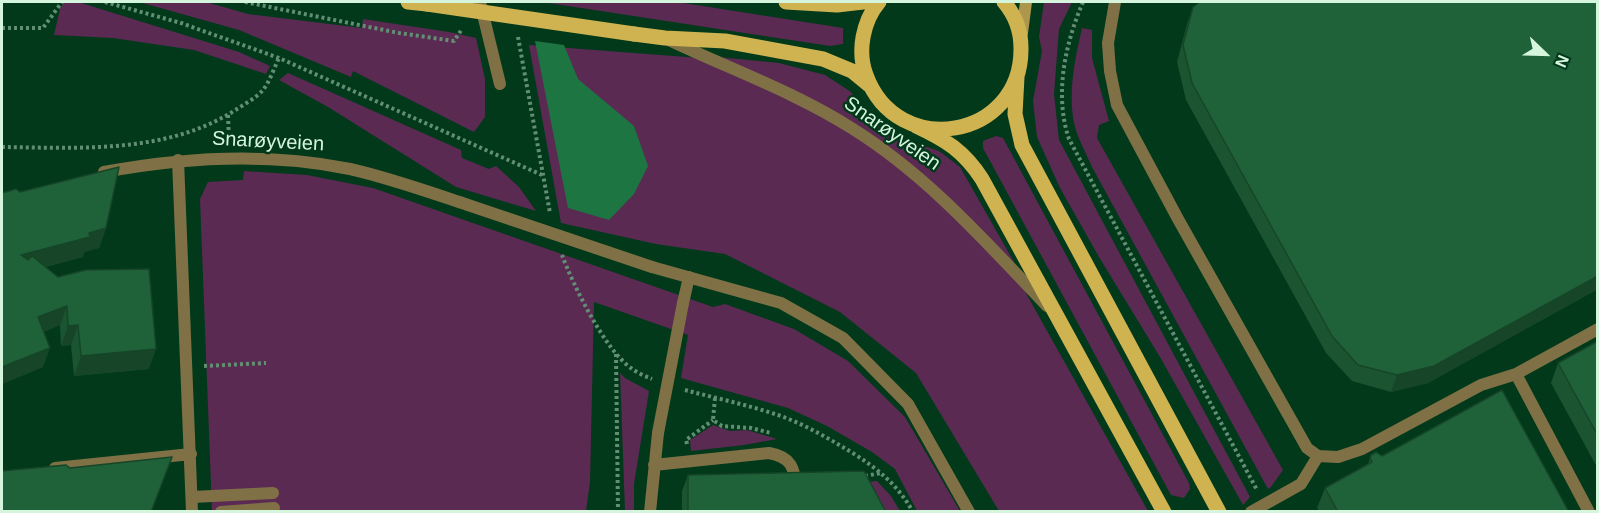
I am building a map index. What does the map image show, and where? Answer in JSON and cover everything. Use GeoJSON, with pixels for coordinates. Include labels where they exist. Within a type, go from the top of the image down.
{"type":"FeatureCollection","features":[{"type":"Feature","properties":{"kind":"main road","name":"Snarøyveien"},"geometry":{"type":"LineString","coordinates":[[408,2],[665,38],[725,41],[824,59],[852,71],[871,87],[890,111],[950,144],[972,163],[1164,512]]}},
{"type":"Feature","properties":{"kind":"main road"},"geometry":{"type":"LineString","coordinates":[[786,2],[837,5],[863,2]]}},
{"type":"Feature","properties":{"kind":"main road"},"geometry":{"type":"LineString","coordinates":[[871,87],[864,68],[861,47],[865,27],[879,2]]}},
{"type":"Feature","properties":{"kind":"main road"},"geometry":{"type":"LineString","coordinates":[[916,126],[934,130],[951,130],[968,126],[984,118],[998,107],[1009,93],[1020,66],[1021,43],[1017,25],[1004,2]]}},
{"type":"Feature","properties":{"kind":"main road"},"geometry":{"type":"LineString","coordinates":[[1017,77],[1015,114],[1022,145],[1219,512]]}},
{"type":"Feature","properties":{"kind":"street"},"geometry":{"type":"LineString","coordinates":[[480,2],[500,84]]}},
{"type":"Feature","properties":{"kind":"street"},"geometry":{"type":"LineString","coordinates":[[1021,43],[1026,2]]}},
{"type":"Feature","properties":{"kind":"street"},"geometry":{"type":"LineString","coordinates":[[1115,2],[1108,43],[1117,105],[1178,219],[1307,448],[1318,456],[1338,457],[1362,449],[1481,385],[1516,374],[1598,329]]}},
{"type":"Feature","properties":{"kind":"street","name":"Snarøyveien"},"geometry":{"type":"LineString","coordinates":[[665,38],[790,94],[852,128],[901,162],[946,200],[1057,317]]}},
{"type":"Feature","properties":{"kind":"street","name":"Snarøyveien"},"geometry":{"type":"LineString","coordinates":[[90,176],[145,164],[229,157],[326,165],[384,178],[652,267],[781,303],[843,338],[908,404],[969,512]]}},
{"type":"Feature","properties":{"kind":"street"},"geometry":{"type":"LineString","coordinates":[[178,160],[192,512]]}},
{"type":"Feature","properties":{"kind":"street"},"geometry":{"type":"LineString","coordinates":[[650,512],[658,434],[682,303],[689,277]]}},
{"type":"Feature","properties":{"kind":"street"},"geometry":{"type":"LineString","coordinates":[[1516,374],[1589,512]]}},
{"type":"Feature","properties":{"kind":"street"},"geometry":{"type":"LineString","coordinates":[[37,470],[191,454]]}},
{"type":"Feature","properties":{"kind":"street"},"geometry":{"type":"LineString","coordinates":[[654,465],[778,454],[792,465],[797,489]]}},
{"type":"Feature","properties":{"kind":"street"},"geometry":{"type":"LineString","coordinates":[[1251,512],[1301,484],[1318,456]]}},
{"type":"Feature","properties":{"kind":"street"},"geometry":{"type":"LineString","coordinates":[[192,497],[273,493]]}},
{"type":"Feature","properties":{"kind":"street"},"geometry":{"type":"LineString","coordinates":[[221,512],[274,508]]}},
{"type":"Feature","properties":{"kind":"path"},"geometry":{"type":"LineString","coordinates":[[2,28],[43,28],[62,2]]}},
{"type":"Feature","properties":{"kind":"path"},"geometry":{"type":"LineString","coordinates":[[105,2],[202,30],[279,57],[543,175]]}},
{"type":"Feature","properties":{"kind":"path"},"geometry":{"type":"LineString","coordinates":[[245,2],[399,33],[454,41],[480,2]]}},
{"type":"Feature","properties":{"kind":"path"},"geometry":{"type":"LineString","coordinates":[[1083,2],[1073,30],[1063,76],[1063,115],[1069,140],[1265,504]]}},
{"type":"Feature","properties":{"kind":"path"},"geometry":{"type":"LineString","coordinates":[[522,56],[550,216]]}},
{"type":"Feature","properties":{"kind":"path"},"geometry":{"type":"LineString","coordinates":[[2,147],[87,148],[151,141],[203,128],[228,115],[262,91],[279,57]]}},
{"type":"Feature","properties":{"kind":"path"},"geometry":{"type":"LineString","coordinates":[[560,247],[574,284],[616,354],[640,374],[660,381]]}},
{"type":"Feature","properties":{"kind":"path"},"geometry":{"type":"LineString","coordinates":[[616,354],[618,512]]}},
{"type":"Feature","properties":{"kind":"path"},"geometry":{"type":"LineString","coordinates":[[188,367],[266,363]]}},
{"type":"Feature","properties":{"kind":"path"},"geometry":{"type":"LineString","coordinates":[[679,388],[789,419],[822,435],[870,463],[906,498],[913,512]]}},
{"type":"Feature","properties":{"kind":"path"},"geometry":{"type":"LineString","coordinates":[[688,447],[686,440],[713,420]]}},
{"type":"Feature","properties":{"kind":"path"},"geometry":{"type":"LineString","coordinates":[[863,476],[881,473]]}},
{"type":"Feature","properties":{"kind":"shaded area"},"geometry":{"type":"Polygon","coordinates":[[[64,2],[78,2],[239,52],[270,66],[266,74],[194,50],[113,38],[54,35],[64,2]]]}},
{"type":"Feature","properties":{"kind":"shaded area"},"geometry":{"type":"Polygon","coordinates":[[[139,2],[206,2],[248,14],[362,28],[363,19],[476,38],[485,79],[485,117],[474,132],[353,71],[351,77],[239,30],[139,2]]]}},
{"type":"Feature","properties":{"kind":"shaded area"},"geometry":{"type":"Polygon","coordinates":[[[542,2],[677,2],[843,28],[843,44],[830,46],[542,2]]]}},
{"type":"Feature","properties":{"kind":"shaded area"},"geometry":{"type":"Polygon","coordinates":[[[1044,2],[1072,2],[1059,29],[1054,94],[1059,140],[1250,497],[1243,505],[1160,357],[1060,188],[1037,137],[1033,101],[1042,51],[1039,37],[1044,2]]]}},
{"type":"Feature","properties":{"kind":"shaded area"},"geometry":{"type":"Polygon","coordinates":[[[1082,28],[1092,30],[1092,58],[1109,121],[1099,125],[1097,138],[1283,470],[1268,489],[1092,167],[1079,139],[1072,111],[1072,87],[1082,28]]]}},
{"type":"Feature","properties":{"kind":"shaded area"},"geometry":{"type":"Polygon","coordinates":[[[535,41],[564,45],[578,79],[634,126],[648,166],[634,194],[609,220],[568,208],[535,41]]]}},
{"type":"Feature","properties":{"kind":"shaded area"},"geometry":{"type":"Polygon","coordinates":[[[529,45],[779,63],[825,75],[851,92],[876,122],[897,137],[939,151],[960,167],[1014,262],[1009,263],[1148,511],[999,511],[916,373],[840,312],[725,254],[656,244],[561,223],[529,45]]]}},
{"type":"Feature","properties":{"kind":"shaded area"},"geometry":{"type":"Polygon","coordinates":[[[288,73],[461,150],[462,158],[489,169],[496,166],[519,187],[536,211],[456,187],[328,107],[279,80],[288,73]]]}},
{"type":"Feature","properties":{"kind":"shaded area"},"geometry":{"type":"Polygon","coordinates":[[[996,136],[1003,138],[1189,483],[1190,489],[1184,498],[1171,495],[983,148],[983,141],[996,136]]]}},
{"type":"Feature","properties":{"kind":"shaded area"},"geometry":{"type":"Polygon","coordinates":[[[244,171],[307,175],[373,188],[713,307],[725,304],[794,329],[848,361],[905,417],[960,511],[917,511],[895,469],[872,452],[827,426],[788,408],[681,378],[688,335],[594,302],[590,482],[586,511],[212,511],[200,199],[208,182],[243,180],[244,171]]]}},
{"type":"Feature","properties":{"kind":"shaded area"},"geometry":{"type":"Polygon","coordinates":[[[620,373],[649,391],[634,484],[634,511],[625,511],[620,373]]]}},
{"type":"Feature","properties":{"kind":"shaded area"},"geometry":{"type":"Polygon","coordinates":[[[713,425],[730,431],[747,430],[777,439],[691,451],[690,440],[713,425]]]}},
{"type":"Feature","properties":{"kind":"shaded area"},"geometry":{"type":"Polygon","coordinates":[[[877,481],[891,496],[900,511],[874,511],[859,483],[877,481]]]}},
{"type":"Feature","properties":{"kind":"building"},"geometry":{"type":"Polygon","coordinates":[[[1200,2],[1598,2],[1598,276],[1434,366],[1397,375],[1358,365],[1332,336],[1192,83],[1183,45],[1193,7],[1200,2]]]}},
{"type":"Feature","properties":{"kind":"building"},"geometry":{"type":"Polygon","coordinates":[[[119,167],[106,228],[89,233],[90,237],[21,255],[28,260],[32,256],[58,277],[86,270],[149,269],[156,349],[81,356],[78,325],[68,326],[67,306],[38,317],[50,348],[2,367],[2,193],[16,189],[20,192],[119,167]]]}},
{"type":"Feature","properties":{"kind":"building"},"geometry":{"type":"Polygon","coordinates":[[[1598,341],[1598,436],[1558,363],[1598,341]]]}},
{"type":"Feature","properties":{"kind":"building"},"geometry":{"type":"Polygon","coordinates":[[[1502,390],[1569,512],[1338,512],[1325,488],[1372,462],[1371,455],[1376,452],[1382,456],[1502,390]]]}},
{"type":"Feature","properties":{"kind":"building"},"geometry":{"type":"Polygon","coordinates":[[[172,457],[151,512],[2,512],[2,471],[66,465],[70,468],[172,457]]]}},
{"type":"Feature","properties":{"kind":"building"},"geometry":{"type":"Polygon","coordinates":[[[864,471],[886,512],[688,512],[688,475],[864,471]]]}}]}
